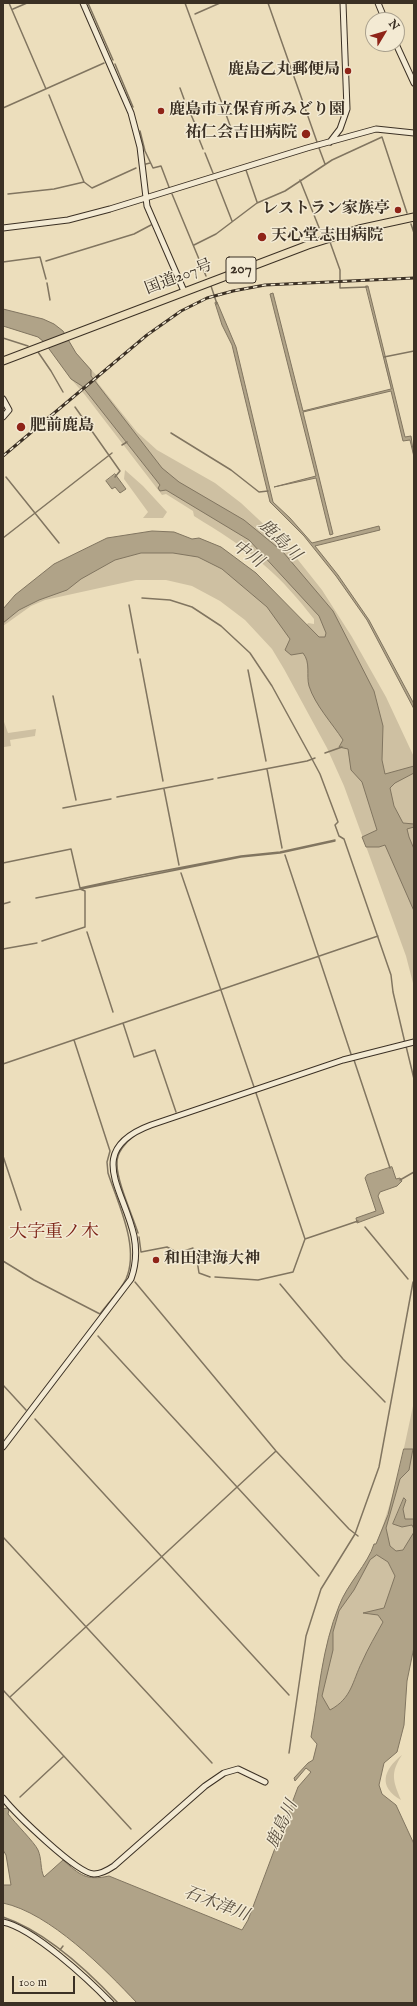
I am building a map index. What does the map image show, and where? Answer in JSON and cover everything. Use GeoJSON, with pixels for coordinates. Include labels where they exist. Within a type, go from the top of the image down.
{"type":"FeatureCollection","features":[{"type":"Feature","properties":{"kind":"highway","name":"国道207号"},"geometry":{"type":"LineString","coordinates":[[3,361],[184,290],[333,236],[384,223],[414,218]]}},
{"type":"Feature","properties":{"kind":"street"},"geometry":{"type":"LineString","coordinates":[[83,3],[127,102],[136,128],[142,158],[147,206],[184,290]]}},
{"type":"Feature","properties":{"kind":"street"},"geometry":{"type":"LineString","coordinates":[[330,142],[340,129],[347,109],[343,3]]}},
{"type":"Feature","properties":{"kind":"street"},"geometry":{"type":"LineString","coordinates":[[400,52],[414,83]]}},
{"type":"Feature","properties":{"kind":"street"},"geometry":{"type":"LineString","coordinates":[[340,129],[344,138]]}},
{"type":"Feature","properties":{"kind":"street"},"geometry":{"type":"LineString","coordinates":[[3,228],[68,220],[376,129],[414,133]]}},
{"type":"Feature","properties":{"kind":"street"},"geometry":{"type":"LineString","coordinates":[[3,399],[9,410],[3,417]]}},
{"type":"Feature","properties":{"kind":"street"},"geometry":{"type":"LineString","coordinates":[[3,1447],[131,1278],[135,1267],[134,1236],[114,1172],[113,1161],[121,1142],[137,1130],[151,1125],[343,1060],[414,1042]]}},
{"type":"Feature","properties":{"kind":"street"},"geometry":{"type":"LineString","coordinates":[[3,1798],[39,1834],[78,1869],[94,1874],[104,1872],[114,1866],[196,1794],[224,1773],[238,1769],[265,1782]]}},
{"type":"Feature","properties":{"kind":"street"},"geometry":{"type":"LineString","coordinates":[[3,1922],[16,1926],[43,1944],[66,1962],[111,2003]]}},
{"type":"Feature","properties":{"kind":"shaded area"},"geometry":{"type":"Polygon","coordinates":[[[366,286],[368,286],[405,437],[411,436],[414,457],[410,440],[403,441],[391,391],[303,412],[333,534],[330,535],[316,478],[274,487],[316,476],[270,294],[273,293],[303,411],[391,389],[366,286]]]}},
{"type":"Feature","properties":{"kind":"shaded area"},"geometry":{"type":"Polygon","coordinates":[[[217,302],[236,347],[273,502],[290,518],[312,543],[379,526],[380,530],[315,546],[338,575],[369,620],[414,704],[414,709],[367,620],[336,576],[304,536],[270,502],[232,345],[222,325],[215,303],[217,302]]]}},
{"type":"Feature","properties":{"kind":"shaded area"},"geometry":{"type":"Polygon","coordinates":[[[3,309],[43,319],[54,324],[63,331],[76,353],[98,377],[97,382],[137,432],[157,450],[215,483],[241,503],[287,546],[322,590],[352,637],[386,697],[414,757],[414,859],[401,831],[332,613],[281,558],[158,469],[79,365],[3,309]]]}},
{"type":"Feature","properties":{"kind":"shaded area"},"geometry":{"type":"Polygon","coordinates":[[[3,309],[43,319],[54,324],[63,331],[76,353],[91,370],[91,376],[162,468],[179,482],[244,520],[277,547],[283,542],[287,546],[283,552],[333,611],[374,691],[383,726],[382,760],[385,774],[414,766],[414,773],[395,783],[390,788],[394,806],[403,823],[414,824],[414,827],[407,829],[414,849],[414,911],[385,845],[379,847],[366,847],[362,837],[377,830],[362,782],[351,770],[348,749],[339,747],[343,740],[319,707],[312,693],[308,682],[308,665],[303,653],[291,655],[285,650],[290,639],[267,607],[222,569],[198,557],[173,553],[141,553],[115,560],[81,579],[67,590],[39,600],[19,610],[3,623],[3,609],[15,595],[54,564],[107,538],[152,531],[174,532],[192,539],[199,538],[221,547],[256,573],[319,637],[325,637],[326,633],[319,616],[249,540],[166,490],[160,491],[158,488],[160,485],[82,386],[71,379],[44,342],[38,337],[3,326],[3,309]]]}},
{"type":"Feature","properties":{"kind":"shaded area"},"geometry":{"type":"Polygon","coordinates":[[[3,323],[35,328],[163,482],[249,535],[326,618],[328,661],[199,538],[221,547],[256,573],[306,626],[308,623],[314,624],[314,619],[284,584],[248,551],[194,516],[193,511],[166,494],[162,495],[71,379],[44,342],[38,337],[3,326],[3,323]]]}},
{"type":"Feature","properties":{"kind":"shaded area"},"geometry":{"type":"Polygon","coordinates":[[[125,470],[143,486],[167,512],[163,518],[143,518],[148,512],[124,479],[125,470]]]}},
{"type":"Feature","properties":{"kind":"shaded area"},"geometry":{"type":"Polygon","coordinates":[[[115,474],[126,489],[120,493],[115,487],[112,489],[106,481],[115,474]]]}},
{"type":"Feature","properties":{"kind":"shaded area"},"geometry":{"type":"Polygon","coordinates":[[[123,546],[198,548],[304,637],[414,885],[414,987],[406,956],[344,786],[327,748],[272,649],[245,620],[220,601],[192,586],[166,580],[136,580],[45,600],[31,606],[3,626],[3,619],[123,546]]]}},
{"type":"Feature","properties":{"kind":"shaded area"},"geometry":{"type":"Polygon","coordinates":[[[3,719],[8,733],[36,729],[35,736],[10,740],[11,746],[4,747],[3,719]]]}},
{"type":"Feature","properties":{"kind":"shaded area"},"geometry":{"type":"Polygon","coordinates":[[[392,1167],[396,1179],[400,1178],[402,1181],[397,1186],[380,1192],[378,1196],[384,1213],[357,1223],[356,1218],[376,1211],[365,1178],[367,1175],[392,1167]]]}},
{"type":"Feature","properties":{"kind":"shaded area"},"geometry":{"type":"Polygon","coordinates":[[[413,1406],[414,1548],[399,1577],[392,1643],[310,1772],[306,1768],[295,1781],[294,1778],[308,1763],[313,1760],[317,1744],[311,1737],[325,1654],[333,1622],[347,1590],[367,1559],[374,1544],[376,1544],[398,1476],[413,1406]]]}},
{"type":"Feature","properties":{"kind":"shaded area"},"geometry":{"type":"Polygon","coordinates":[[[404,1449],[413,1449],[409,1470],[400,1479],[386,1528],[390,1546],[396,1551],[403,1550],[414,1532],[414,1647],[407,1681],[404,1725],[397,1752],[384,1763],[379,1785],[382,1794],[396,1805],[414,1844],[414,2003],[137,2003],[93,1959],[58,1930],[21,1909],[3,1903],[3,1885],[11,1885],[6,1855],[3,1850],[3,1809],[7,1808],[9,1810],[8,1814],[38,1850],[44,1877],[63,1860],[74,1870],[84,1876],[94,1878],[109,1876],[242,1930],[248,1920],[298,1787],[311,1772],[306,1768],[295,1781],[294,1778],[308,1763],[313,1760],[317,1744],[311,1737],[325,1654],[333,1622],[347,1590],[367,1559],[374,1544],[376,1544],[388,1515],[404,1449]],[[377,1555],[370,1560],[354,1590],[339,1611],[333,1632],[333,1650],[322,1696],[330,1710],[347,1695],[383,1622],[378,1615],[363,1613],[384,1608],[395,1576],[388,1562],[377,1555]]]}},
{"type":"Feature","properties":{"kind":"shaded area"},"geometry":{"type":"Polygon","coordinates":[[[404,1498],[406,1500],[403,1509],[405,1519],[414,1519],[414,1529],[412,1525],[402,1527],[393,1524],[404,1498]]]}},
{"type":"Feature","properties":{"kind":"shaded area"},"geometry":{"type":"Polygon","coordinates":[[[402,1755],[394,1772],[396,1787],[401,1800],[389,1790],[386,1784],[386,1778],[387,1772],[402,1755]]]}},
{"type":"Feature","properties":{"kind":"shaded area"},"geometry":{"type":"Polygon","coordinates":[[[308,1776],[300,1788],[298,1787],[308,1776]]]}},
{"type":"Feature","properties":{"kind":"waterway"},"geometry":{"type":"LineString","coordinates":[[9,3],[46,89]]}},
{"type":"Feature","properties":{"kind":"waterway"},"geometry":{"type":"LineString","coordinates":[[13,9],[27,3]]}},
{"type":"Feature","properties":{"kind":"waterway"},"geometry":{"type":"LineString","coordinates":[[88,3],[113,60]]}},
{"type":"Feature","properties":{"kind":"waterway"},"geometry":{"type":"LineString","coordinates":[[185,3],[231,128]]}},
{"type":"Feature","properties":{"kind":"waterway"},"geometry":{"type":"LineString","coordinates":[[195,14],[220,3]]}},
{"type":"Feature","properties":{"kind":"waterway"},"geometry":{"type":"LineString","coordinates":[[268,3],[317,142]]}},
{"type":"Feature","properties":{"kind":"waterway"},"geometry":{"type":"LineString","coordinates":[[3,108],[104,63]]}},
{"type":"Feature","properties":{"kind":"waterway"},"geometry":{"type":"LineString","coordinates":[[115,64],[133,107]]}},
{"type":"Feature","properties":{"kind":"waterway"},"geometry":{"type":"LineString","coordinates":[[180,88],[184,99]]}},
{"type":"Feature","properties":{"kind":"waterway"},"geometry":{"type":"LineString","coordinates":[[49,95],[84,182]]}},
{"type":"Feature","properties":{"kind":"waterway"},"geometry":{"type":"LineString","coordinates":[[186,103],[198,131],[197,134],[203,149]]}},
{"type":"Feature","properties":{"kind":"waterway"},"geometry":{"type":"LineString","coordinates":[[140,131],[145,151],[153,168],[161,166],[169,187]]}},
{"type":"Feature","properties":{"kind":"waterway"},"geometry":{"type":"LineString","coordinates":[[194,245],[216,234],[257,203],[285,191],[332,160],[382,137],[407,213]]}},
{"type":"Feature","properties":{"kind":"waterway"},"geometry":{"type":"LineString","coordinates":[[319,148],[325,164]]}},
{"type":"Feature","properties":{"kind":"waterway"},"geometry":{"type":"LineString","coordinates":[[205,153],[213,173]]}},
{"type":"Feature","properties":{"kind":"waterway"},"geometry":{"type":"LineString","coordinates":[[146,164],[150,163]]}},
{"type":"Feature","properties":{"kind":"waterway"},"geometry":{"type":"LineString","coordinates":[[8,194],[54,189],[84,182],[92,188],[136,168]]}},
{"type":"Feature","properties":{"kind":"waterway"},"geometry":{"type":"LineString","coordinates":[[246,170],[257,202]]}},
{"type":"Feature","properties":{"kind":"waterway"},"geometry":{"type":"LineString","coordinates":[[216,180],[232,221]]}},
{"type":"Feature","properties":{"kind":"waterway"},"geometry":{"type":"LineString","coordinates":[[300,180],[322,235]]}},
{"type":"Feature","properties":{"kind":"waterway"},"geometry":{"type":"LineString","coordinates":[[172,194],[206,276]]}},
{"type":"Feature","properties":{"kind":"waterway"},"geometry":{"type":"LineString","coordinates":[[411,224],[414,233]]}},
{"type":"Feature","properties":{"kind":"waterway"},"geometry":{"type":"LineString","coordinates":[[46,261],[134,234],[151,225]]}},
{"type":"Feature","properties":{"kind":"waterway"},"geometry":{"type":"LineString","coordinates":[[330,242],[340,270],[340,288],[367,287]]}},
{"type":"Feature","properties":{"kind":"waterway"},"geometry":{"type":"LineString","coordinates":[[3,262],[40,257],[46,279]]}},
{"type":"Feature","properties":{"kind":"waterway"},"geometry":{"type":"LineString","coordinates":[[47,283],[50,300]]}},
{"type":"Feature","properties":{"kind":"waterway"},"geometry":{"type":"LineString","coordinates":[[211,286],[217,304]]}},
{"type":"Feature","properties":{"kind":"waterway"},"geometry":{"type":"LineString","coordinates":[[3,338],[28,346]]}},
{"type":"Feature","properties":{"kind":"waterway"},"geometry":{"type":"LineString","coordinates":[[384,357],[414,351]]}},
{"type":"Feature","properties":{"kind":"waterway"},"geometry":{"type":"LineString","coordinates":[[38,352],[63,392]]}},
{"type":"Feature","properties":{"kind":"waterway"},"geometry":{"type":"LineString","coordinates":[[75,407],[120,471],[115,477]]}},
{"type":"Feature","properties":{"kind":"waterway"},"geometry":{"type":"LineString","coordinates":[[171,433],[231,470],[259,492],[268,491]]}},
{"type":"Feature","properties":{"kind":"waterway"},"geometry":{"type":"LineString","coordinates":[[122,445],[127,442]]}},
{"type":"Feature","properties":{"kind":"waterway"},"geometry":{"type":"LineString","coordinates":[[3,538],[112,453]]}},
{"type":"Feature","properties":{"kind":"waterway"},"geometry":{"type":"LineString","coordinates":[[6,477],[59,543]]}},
{"type":"Feature","properties":{"kind":"waterway"},"geometry":{"type":"LineString","coordinates":[[142,598],[170,600],[192,607],[221,626],[250,653],[272,686],[320,774],[338,822],[335,825],[339,836],[344,839],[391,975],[393,992],[405,1043]]}},
{"type":"Feature","properties":{"kind":"waterway"},"geometry":{"type":"LineString","coordinates":[[129,605],[138,653]]}},
{"type":"Feature","properties":{"kind":"waterway"},"geometry":{"type":"LineString","coordinates":[[140,659],[163,781]]}},
{"type":"Feature","properties":{"kind":"waterway"},"geometry":{"type":"LineString","coordinates":[[248,670],[266,761]]}},
{"type":"Feature","properties":{"kind":"waterway"},"geometry":{"type":"LineString","coordinates":[[53,696],[76,800]]}},
{"type":"Feature","properties":{"kind":"waterway"},"geometry":{"type":"LineString","coordinates":[[325,753],[342,747]]}},
{"type":"Feature","properties":{"kind":"waterway"},"geometry":{"type":"LineString","coordinates":[[218,778],[307,761],[315,758]]}},
{"type":"Feature","properties":{"kind":"waterway"},"geometry":{"type":"LineString","coordinates":[[267,769],[282,848]]}},
{"type":"Feature","properties":{"kind":"waterway"},"geometry":{"type":"LineString","coordinates":[[117,797],[213,779]]}},
{"type":"Feature","properties":{"kind":"waterway"},"geometry":{"type":"LineString","coordinates":[[164,789],[179,865]]}},
{"type":"Feature","properties":{"kind":"waterway"},"geometry":{"type":"LineString","coordinates":[[63,808],[111,799]]}},
{"type":"Feature","properties":{"kind":"waterway"},"geometry":{"type":"LineString","coordinates":[[3,863],[71,849],[80,888],[241,856],[280,852],[335,840]]}},
{"type":"Feature","properties":{"kind":"waterway"},"geometry":{"type":"LineString","coordinates":[[36,898],[241,857],[280,853],[335,841]]}},
{"type":"Feature","properties":{"kind":"waterway"},"geometry":{"type":"LineString","coordinates":[[285,855],[351,1054]]}},
{"type":"Feature","properties":{"kind":"waterway"},"geometry":{"type":"LineString","coordinates":[[181,873],[254,1087]]}},
{"type":"Feature","properties":{"kind":"waterway"},"geometry":{"type":"LineString","coordinates":[[42,941],[85,927],[85,891],[80,889]]}},
{"type":"Feature","properties":{"kind":"waterway"},"geometry":{"type":"LineString","coordinates":[[3,904],[10,902]]}},
{"type":"Feature","properties":{"kind":"waterway"},"geometry":{"type":"LineString","coordinates":[[87,932],[113,1012]]}},
{"type":"Feature","properties":{"kind":"waterway"},"geometry":{"type":"LineString","coordinates":[[3,1064],[378,936]]}},
{"type":"Feature","properties":{"kind":"waterway"},"geometry":{"type":"LineString","coordinates":[[3,949],[37,943]]}},
{"type":"Feature","properties":{"kind":"waterway"},"geometry":{"type":"LineString","coordinates":[[123,1023],[134,1057],[155,1050],[176,1112]]}},
{"type":"Feature","properties":{"kind":"waterway"},"geometry":{"type":"LineString","coordinates":[[3,1261],[34,1280],[100,1314],[126,1279],[130,1267],[129,1240],[126,1226],[108,1173],[107,1162],[110,1151],[74,1040]]}},
{"type":"Feature","properties":{"kind":"waterway"},"geometry":{"type":"LineString","coordinates":[[406,1046],[414,1079]]}},
{"type":"Feature","properties":{"kind":"waterway"},"geometry":{"type":"LineString","coordinates":[[354,1060],[390,1168]]}},
{"type":"Feature","properties":{"kind":"waterway"},"geometry":{"type":"LineString","coordinates":[[256,1093],[305,1239]]}},
{"type":"Feature","properties":{"kind":"waterway"},"geometry":{"type":"LineString","coordinates":[[134,1136],[128,1141],[120,1152],[117,1164],[119,1180],[138,1233]]}},
{"type":"Feature","properties":{"kind":"waterway"},"geometry":{"type":"LineString","coordinates":[[3,1156],[21,1210]]}},
{"type":"Feature","properties":{"kind":"waterway"},"geometry":{"type":"LineString","coordinates":[[400,1180],[414,1172]]}},
{"type":"Feature","properties":{"kind":"waterway"},"geometry":{"type":"LineString","coordinates":[[215,1277],[258,1280],[293,1272],[305,1239],[358,1221]]}},
{"type":"Feature","properties":{"kind":"waterway"},"geometry":{"type":"LineString","coordinates":[[365,1227],[408,1279]]}},
{"type":"Feature","properties":{"kind":"waterway"},"geometry":{"type":"LineString","coordinates":[[139,1237],[141,1252],[167,1247],[178,1253],[193,1248],[194,1250]]}},
{"type":"Feature","properties":{"kind":"waterway"},"geometry":{"type":"LineString","coordinates":[[196,1254],[199,1273],[210,1277]]}},
{"type":"Feature","properties":{"kind":"waterway"},"geometry":{"type":"LineString","coordinates":[[135,1282],[276,1451],[349,1529],[358,1536]]}},
{"type":"Feature","properties":{"kind":"waterway"},"geometry":{"type":"LineString","coordinates":[[289,1753],[306,1636],[321,1589],[355,1534],[379,1467],[413,1282]]}},
{"type":"Feature","properties":{"kind":"waterway"},"geometry":{"type":"LineString","coordinates":[[280,1284],[343,1359],[385,1402]]}},
{"type":"Feature","properties":{"kind":"waterway"},"geometry":{"type":"LineString","coordinates":[[98,1336],[319,1576]]}},
{"type":"Feature","properties":{"kind":"waterway"},"geometry":{"type":"LineString","coordinates":[[3,1385],[26,1410]]}},
{"type":"Feature","properties":{"kind":"waterway"},"geometry":{"type":"LineString","coordinates":[[35,1419],[289,1695]]}},
{"type":"Feature","properties":{"kind":"waterway"},"geometry":{"type":"LineString","coordinates":[[10,1697],[276,1451]]}},
{"type":"Feature","properties":{"kind":"waterway"},"geometry":{"type":"LineString","coordinates":[[3,1537],[212,1763]]}},
{"type":"Feature","properties":{"kind":"waterway"},"geometry":{"type":"LineString","coordinates":[[3,1690],[131,1829]]}},
{"type":"Feature","properties":{"kind":"waterway"},"geometry":{"type":"LineString","coordinates":[[20,1797],[64,1756]]}},
{"type":"Feature","properties":{"kind":"waterway"},"geometry":{"type":"LineString","coordinates":[[3,1917],[19,1923],[65,1953],[80,1965],[118,2003]]}},
{"type":"Feature","properties":{"kind":"waterway"},"geometry":{"type":"LineString","coordinates":[[60,1950],[63,1946]]}},
{"type":"Feature","properties":{"kind":"railway"},"geometry":{"type":"LineString","coordinates":[[3,456],[147,335],[181,311],[207,298],[265,285],[414,278]]}},
{"type":"Feature","properties":{"kind":"place","name":"鹿島乙丸郵便局"},"geometry":{"type":"Point","coordinates":[348,71]}},
{"type":"Feature","properties":{"kind":"place","name":"鹿島市立保育所みどり園"},"geometry":{"type":"Point","coordinates":[161,111]}},
{"type":"Feature","properties":{"kind":"place","name":"祐仁会吉田病院"},"geometry":{"type":"Point","coordinates":[306,134]}},
{"type":"Feature","properties":{"kind":"place","name":"レストラン家族亭"},"geometry":{"type":"Point","coordinates":[398,210]}},
{"type":"Feature","properties":{"kind":"place","name":"天心堂志田病院"},"geometry":{"type":"Point","coordinates":[262,237]}},
{"type":"Feature","properties":{"kind":"place","name":"肥前鹿島"},"geometry":{"type":"Point","coordinates":[21,427]}},
{"type":"Feature","properties":{"kind":"place","name":"和田津海大神"},"geometry":{"type":"Point","coordinates":[156,1260]}},
{"type":"Feature","properties":{"kind":"district","name":"大字重ノ木"},"geometry":{"type":"Point","coordinates":[54,1233]}},
{"type":"Feature","properties":{"kind":"water label","name":"鹿島川"},"geometry":{"type":"Point","coordinates":[279,541]}},
{"type":"Feature","properties":{"kind":"water label","name":"中川"},"geometry":{"type":"Point","coordinates":[247,555]}},
{"type":"Feature","properties":{"kind":"water label","name":"鹿島川"},"geometry":{"type":"Point","coordinates":[283,1825]}},
{"type":"Feature","properties":{"kind":"water label","name":"石木津川"},"geometry":{"type":"Point","coordinates":[216,1905]}}]}
